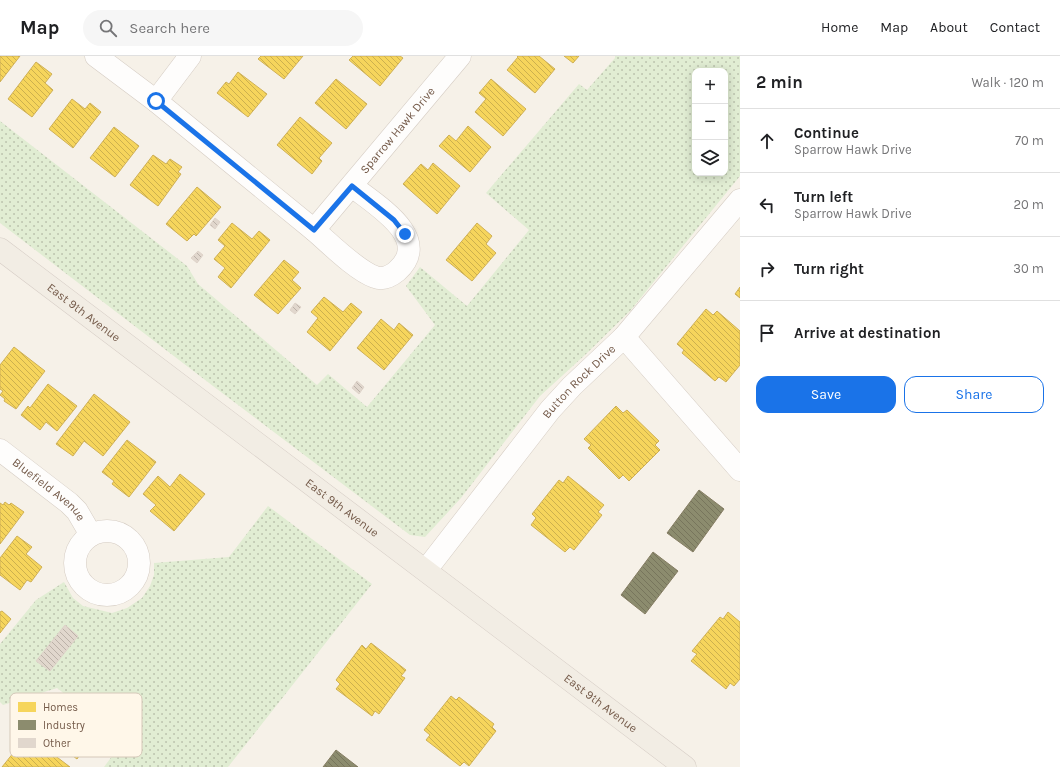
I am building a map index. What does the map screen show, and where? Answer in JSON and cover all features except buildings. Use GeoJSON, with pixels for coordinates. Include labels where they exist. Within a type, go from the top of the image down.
{"type":"FeatureCollection","features":[{"type":"Feature","properties":{"kind":"main road","name":"East 9th Avenue"},"geometry":{"type":"LineString","coordinates":[[0,249],[685,767]]}},
{"type":"Feature","properties":{"kind":"street"},"geometry":{"type":"LineString","coordinates":[[96,56],[156,101],[362,270],[376,278],[388,277],[399,269],[405,261],[409,245],[407,238],[394,220],[352,186]]}},
{"type":"Feature","properties":{"kind":"street"},"geometry":{"type":"LineString","coordinates":[[156,101],[190,56]]}},
{"type":"Feature","properties":{"kind":"street","name":"Sparrow Hawk Drive"},"geometry":{"type":"LineString","coordinates":[[314,230],[460,56]]}},
{"type":"Feature","properties":{"kind":"street","name":"Button Rock Drive"},"geometry":{"type":"LineString","coordinates":[[426,570],[550,410],[572,386],[624,337],[740,200]]}},
{"type":"Feature","properties":{"kind":"street"},"geometry":{"type":"LineString","coordinates":[[624,337],[740,470]]}},
{"type":"Feature","properties":{"kind":"street","name":"Bluefield Avenue"},"geometry":{"type":"LineString","coordinates":[[0,450],[69,503],[76,511],[91,535]]}},
{"type":"Feature","properties":{"kind":"green space"},"geometry":{"type":"Polygon","coordinates":[[[615,56],[740,56],[740,176],[630,311],[540,396],[461,498],[425,537],[410,535],[0,223],[0,121],[187,266],[198,284],[317,385],[328,374],[367,407],[435,325],[406,286],[420,267],[467,306],[529,230],[486,193],[579,84],[587,90],[615,58],[615,56]]]}},
{"type":"Feature","properties":{"kind":"green space"},"geometry":{"type":"Polygon","coordinates":[[[268,506],[372,584],[228,767],[104,767],[111,757],[142,757],[142,693],[63,693],[57,688],[41,693],[10,693],[10,703],[3,705],[0,702],[0,644],[36,600],[64,582],[73,598],[83,606],[112,613],[127,608],[142,598],[150,586],[154,575],[154,563],[229,557],[268,506]]]}},
{"type":"Feature","properties":{"kind":"route"},"geometry":{"type":"LineString","coordinates":[[156,101],[314,230],[352,186],[394,220],[405,234]]}}]}
